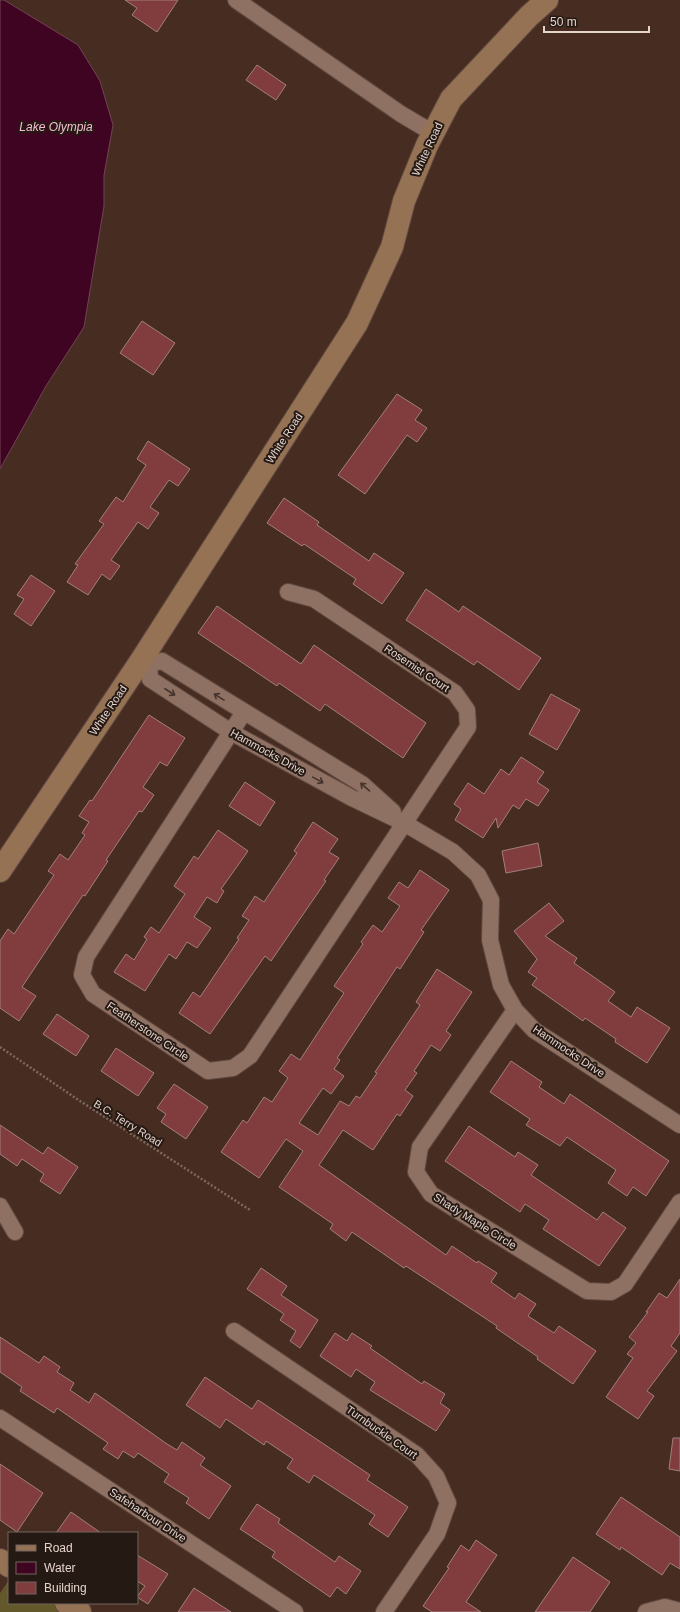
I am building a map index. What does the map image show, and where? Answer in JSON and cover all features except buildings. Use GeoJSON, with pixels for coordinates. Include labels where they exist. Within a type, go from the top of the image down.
{"type":"FeatureCollection","features":[{"type":"Feature","properties":{"kind":"street"},"geometry":{"type":"LineString","coordinates":[[236,0],[401,114],[433,133]]}},
{"type":"Feature","properties":{"kind":"street","name":"White Road"},"geometry":{"type":"LineString","coordinates":[[0,871],[146,661],[357,323],[392,246],[404,201],[433,133],[451,99],[529,16],[547,0]]}},
{"type":"Feature","properties":{"kind":"street","name":"Rosemist Court"},"geometry":{"type":"LineString","coordinates":[[288,592],[314,599],[455,693],[467,710],[468,727],[404,823]]}},
{"type":"Feature","properties":{"kind":"street","name":"Hammocks Drive"},"geometry":{"type":"LineString","coordinates":[[404,823],[362,784],[162,661],[146,661],[150,679],[231,732],[352,798],[404,823],[453,852],[478,875],[491,900],[490,940],[501,985],[515,1010],[534,1030],[680,1125]]}},
{"type":"Feature","properties":{"kind":"street","name":"Featherstone Circle"},"geometry":{"type":"LineString","coordinates":[[244,712],[86,957],[82,975],[93,994],[208,1071],[233,1068],[250,1056],[404,823]]}},
{"type":"Feature","properties":{"kind":"street","name":"Shady Maple Circle"},"geometry":{"type":"LineString","coordinates":[[515,1010],[420,1147],[416,1172],[431,1194],[587,1291],[611,1292],[625,1284],[680,1202]]}},
{"type":"Feature","properties":{"kind":"street"},"geometry":{"type":"LineString","coordinates":[[0,1206],[15,1232]]}},
{"type":"Feature","properties":{"kind":"street","name":"Turnbuckle Court"},"geometry":{"type":"LineString","coordinates":[[234,1331],[417,1455],[436,1476],[448,1503],[437,1534],[384,1612]]}},
{"type":"Feature","properties":{"kind":"street","name":"Safeharbour Drive"},"geometry":{"type":"LineString","coordinates":[[0,1418],[295,1612]]}},
{"type":"Feature","properties":{"kind":"street"},"geometry":{"type":"LineString","coordinates":[[68,1604],[80,1612]]}},
{"type":"Feature","properties":{"kind":"street"},"geometry":{"type":"LineString","coordinates":[[646,1612],[665,1607],[680,1610]]}},
{"type":"Feature","properties":{"kind":"path","name":"B.C. Terry Road"},"geometry":{"type":"LineString","coordinates":[[0,1047],[80,1101],[250,1210]]}},
{"type":"Feature","properties":{"kind":"shaded area"},"geometry":{"type":"Polygon","coordinates":[[[8,1581],[8,1604],[54,1604],[66,1612],[0,1612],[0,1593],[8,1581]]]}},
{"type":"Feature","properties":{"kind":"water","name":"Lake Olympia"},"geometry":{"type":"Polygon","coordinates":[[[0,0],[4,0],[78,45],[100,81],[113,125],[104,175],[104,206],[84,327],[46,386],[0,469],[0,0]]]}}]}
